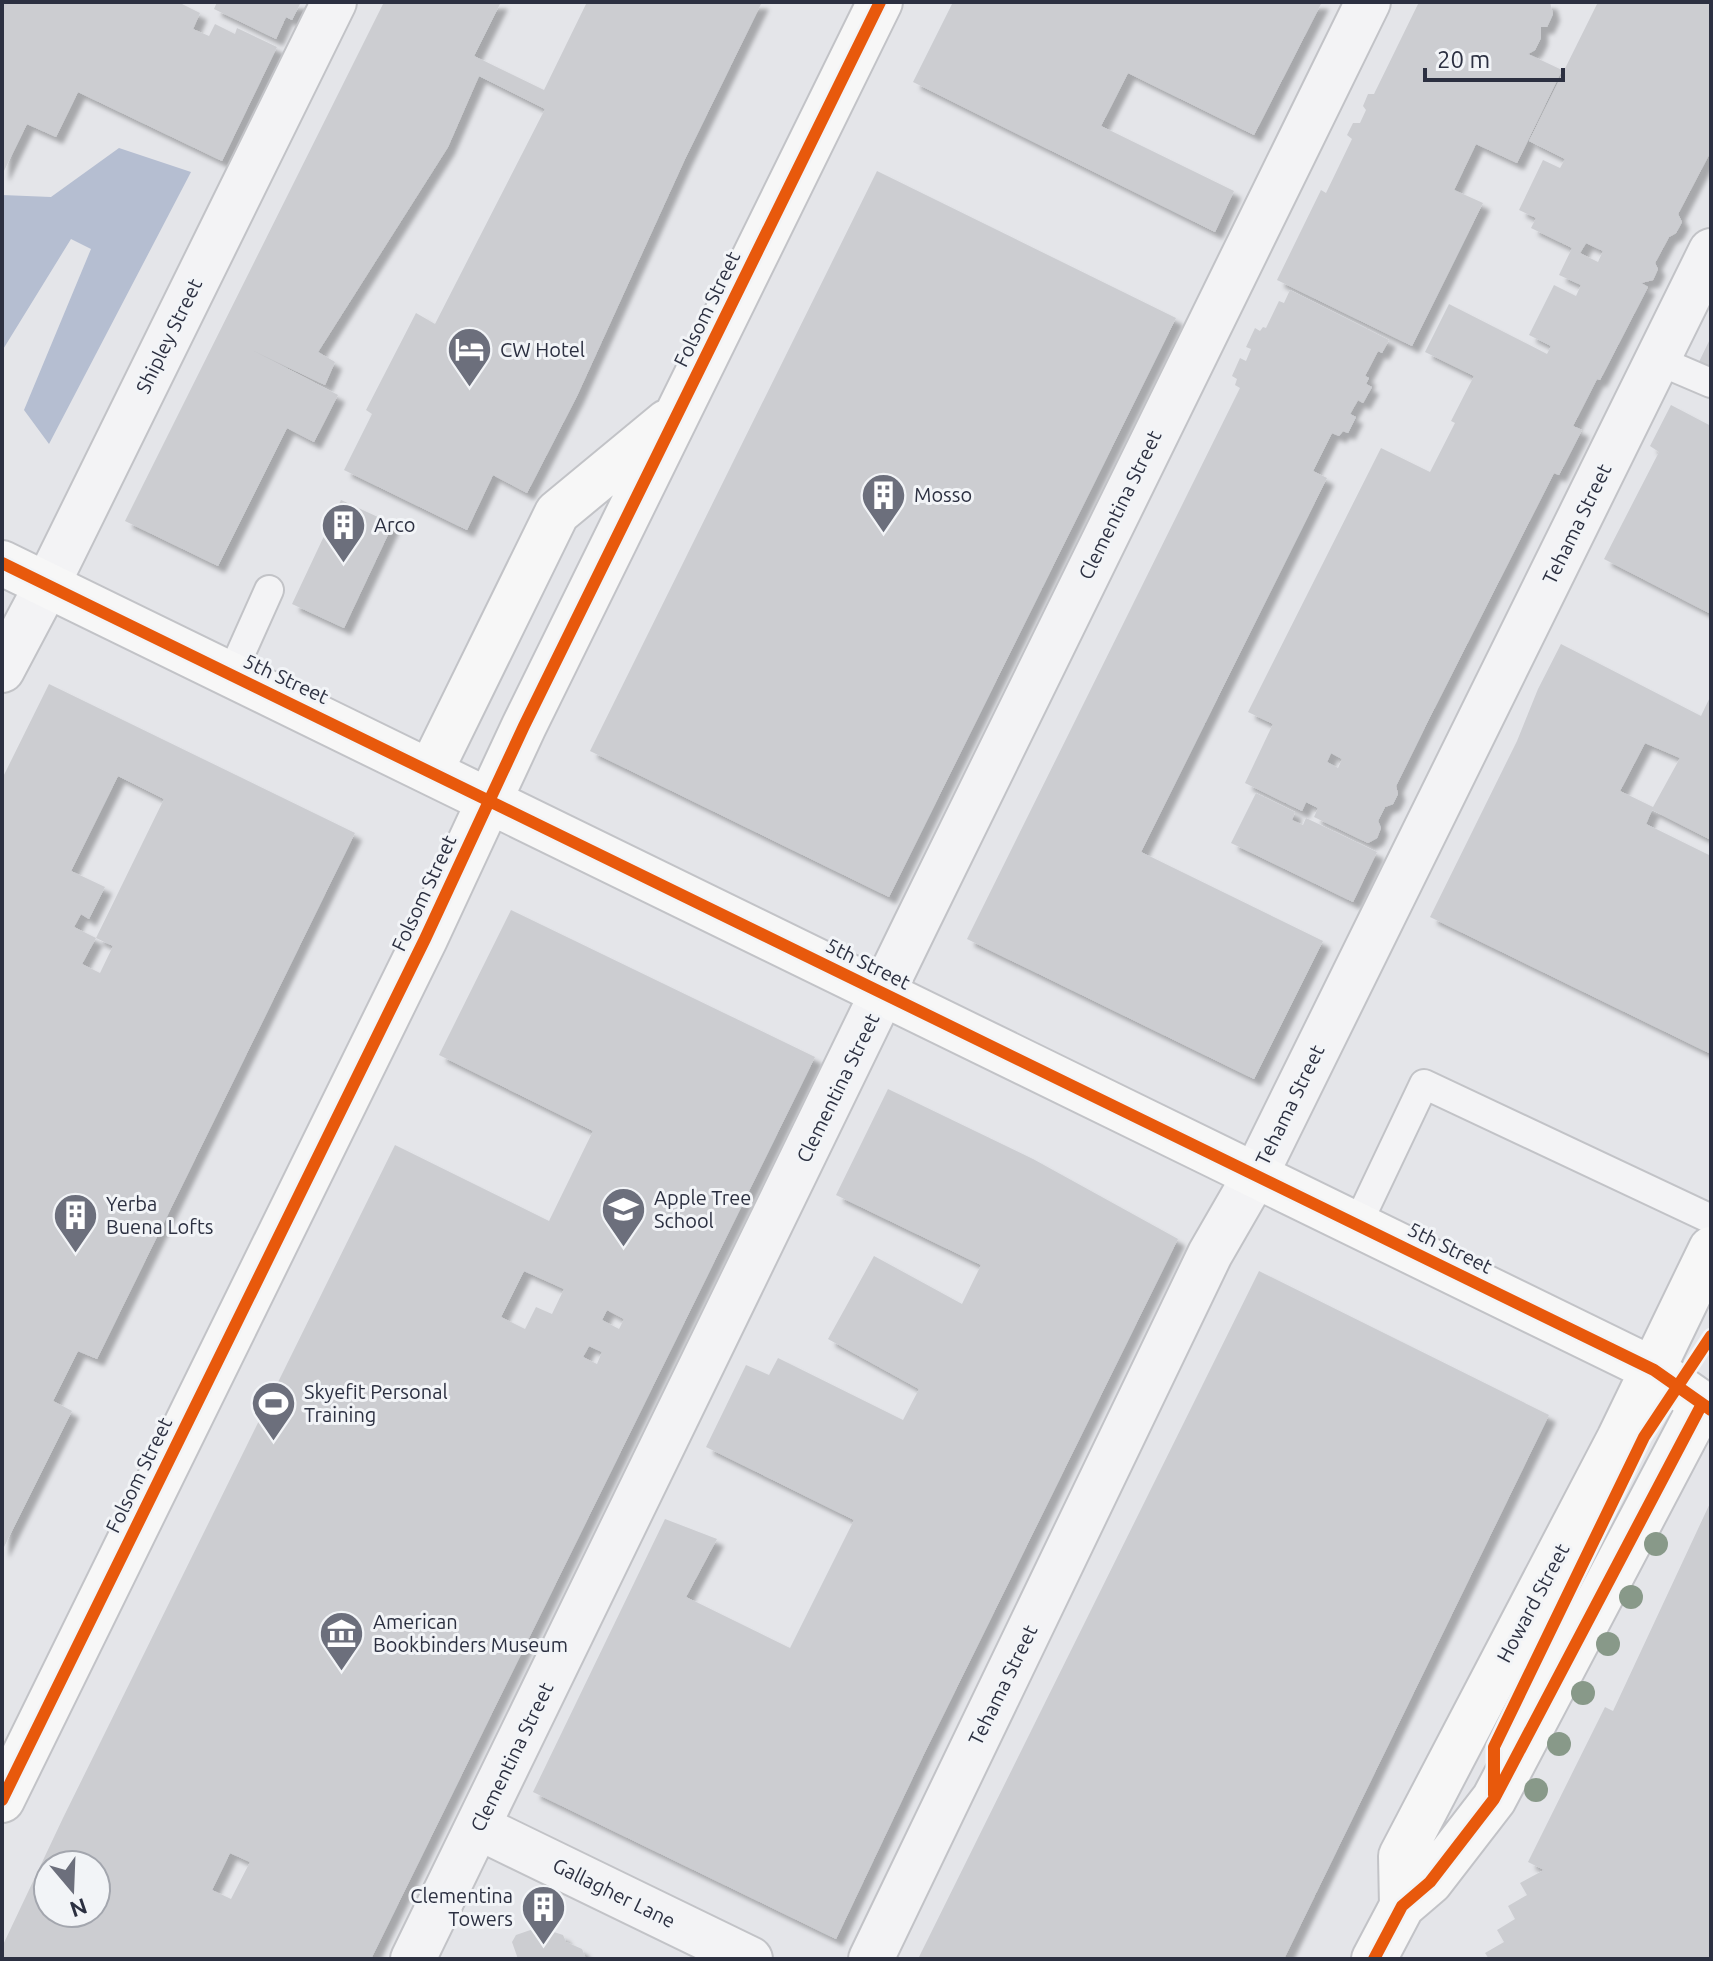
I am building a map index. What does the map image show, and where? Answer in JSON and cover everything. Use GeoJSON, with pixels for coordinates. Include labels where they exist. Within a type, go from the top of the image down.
{"type":"FeatureCollection","features":[{"type":"Feature","properties":{"kind":"main road","name":"Folsom Street"},"geometry":{"type":"LineString","coordinates":[[2,1800],[880,2]]}},
{"type":"Feature","properties":{"kind":"main road"},"geometry":{"type":"LineString","coordinates":[[431,770],[557,513],[678,412]]}},
{"type":"Feature","properties":{"kind":"main road","name":"5th Street"},"geometry":{"type":"LineString","coordinates":[[2,563],[1654,1370],[1707,1407]]}},
{"type":"Feature","properties":{"kind":"main road","name":"Howard Street"},"geometry":{"type":"LineString","coordinates":[[1374,1959],[1402,1906],[1401,1856],[1654,1370],[1711,1249]]}},
{"type":"Feature","properties":{"kind":"main road"},"geometry":{"type":"LineString","coordinates":[[1402,1906],[1430,1882],[1494,1799],[1707,1407]]}},
{"type":"Feature","properties":{"kind":"street","name":"Shipley Street"},"geometry":{"type":"LineString","coordinates":[[2,670],[47,585],[334,2]]}},
{"type":"Feature","properties":{"kind":"street","name":"Clementina Street"},"geometry":{"type":"LineString","coordinates":[[413,1959],[1368,2]]}},
{"type":"Feature","properties":{"kind":"street","name":"Tehama Street"},"geometry":{"type":"LineString","coordinates":[[871,1959],[1210,1254],[1255,1176],[1711,251]]}},
{"type":"Feature","properties":{"kind":"street","name":"Gallagher Lane"},"geometry":{"type":"LineString","coordinates":[[478,1827],[750,1959]]}},
{"type":"Feature","properties":{"kind":"lane"},"geometry":{"type":"LineString","coordinates":[[1657,360],[1711,383]]}},
{"type":"Feature","properties":{"kind":"lane"},"geometry":{"type":"LineString","coordinates":[[231,675],[269,590]]}},
{"type":"Feature","properties":{"kind":"lane"},"geometry":{"type":"LineString","coordinates":[[1357,1225],[1424,1084],[1711,1219]]}},
{"type":"Feature","properties":{"kind":"water"},"geometry":{"type":"Polygon","coordinates":[[[119,148],[191,172],[49,444],[24,410],[91,249],[71,239],[2,351],[2,195],[51,197],[119,148]]]}},
{"type":"Feature","properties":{"kind":"building"},"geometry":{"type":"Polygon","coordinates":[[[2,2],[178,2],[200,13],[193,29],[209,36],[215,24],[235,34],[237,28],[277,47],[222,161],[78,92],[56,137],[27,124],[2,175],[2,2]]]}},
{"type":"Feature","properties":{"kind":"building"},"geometry":{"type":"Polygon","coordinates":[[[217,2],[301,2],[292,20],[286,17],[276,39],[214,9],[217,2]]]}},
{"type":"Feature","properties":{"kind":"building"},"geometry":{"type":"Polygon","coordinates":[[[384,2],[501,2],[474,56],[544,90],[587,2],[762,2],[685,159],[577,396],[527,493],[493,475],[467,530],[344,470],[372,414],[366,410],[416,313],[435,324],[545,109],[479,76],[448,147],[318,352],[335,362],[325,385],[252,350],[338,395],[314,442],[287,428],[218,566],[125,521],[384,2]]]}},
{"type":"Feature","properties":{"kind":"building"},"geometry":{"type":"Polygon","coordinates":[[[953,2],[1322,2],[1254,135],[1128,73],[1101,126],[1234,191],[1215,232],[913,82],[953,2]]]}},
{"type":"Feature","properties":{"kind":"building"},"geometry":{"type":"Polygon","coordinates":[[[1419,2],[1550,2],[1553,14],[1547,27],[1541,27],[1541,38],[1535,50],[1528,54],[1562,70],[1517,163],[1476,144],[1454,190],[1483,203],[1412,346],[1277,280],[1321,190],[1326,193],[1352,139],[1347,135],[1353,123],[1360,123],[1368,94],[1374,94],[1419,2]]]}},
{"type":"Feature","properties":{"kind":"building"},"geometry":{"type":"Polygon","coordinates":[[[1598,2],[1711,2],[1711,151],[1678,214],[1682,222],[1676,233],[1669,237],[1655,263],[1658,269],[1653,280],[1641,283],[1648,287],[1573,426],[1582,430],[1559,475],[1554,473],[1429,719],[1396,786],[1398,794],[1393,804],[1385,807],[1378,821],[1381,828],[1377,838],[1368,843],[1314,817],[1318,808],[1306,802],[1302,811],[1245,783],[1273,724],[1248,712],[1381,448],[1430,472],[1455,423],[1451,421],[1474,376],[1425,352],[1449,304],[1547,354],[1551,346],[1529,335],[1554,285],[1576,296],[1581,285],[1559,275],[1572,248],[1531,228],[1536,218],[1519,210],[1543,160],[1560,168],[1565,159],[1529,141],[1598,2]],[[1586,243],[1580,253],[1598,262],[1603,251],[1586,243]],[[1331,753],[1327,762],[1338,768],[1342,759],[1331,753]]]}},
{"type":"Feature","properties":{"kind":"building","name":"Mosso"},"geometry":{"type":"Polygon","coordinates":[[[877,171],[1176,318],[889,897],[590,751],[877,171]]]}},
{"type":"Feature","properties":{"kind":"building"},"geometry":{"type":"Polygon","coordinates":[[[1290,290],[1389,340],[1382,353],[1378,351],[1365,376],[1369,378],[1366,384],[1372,387],[1363,403],[1358,400],[1350,414],[1356,417],[1348,433],[1343,431],[1339,436],[1332,433],[1313,471],[1327,478],[1141,852],[1323,941],[1254,1079],[967,939],[1240,388],[1235,385],[1237,379],[1232,376],[1240,358],[1246,361],[1251,349],[1246,347],[1255,328],[1260,331],[1266,328],[1279,301],[1284,303],[1290,290]]]}},
{"type":"Feature","properties":{"kind":"building"},"geometry":{"type":"Polygon","coordinates":[[[1711,337],[1711,373],[1697,366],[1711,337]]]}},
{"type":"Feature","properties":{"kind":"building"},"geometry":{"type":"Polygon","coordinates":[[[1671,405],[1711,426],[1711,614],[1604,559],[1659,452],[1650,446],[1671,405]]]}},
{"type":"Feature","properties":{"kind":"building","name":"Arco"},"geometry":{"type":"Polygon","coordinates":[[[341,500],[393,524],[344,628],[292,604],[341,500]]]}},
{"type":"Feature","properties":{"kind":"building"},"geometry":{"type":"Polygon","coordinates":[[[1561,644],[1701,716],[1711,695],[1711,840],[1652,810],[1646,824],[1711,856],[1711,1054],[1430,917],[1517,741],[1561,644]],[[1645,743],[1620,791],[1653,807],[1680,758],[1645,743]]]}},
{"type":"Feature","properties":{"kind":"building"},"geometry":{"type":"Polygon","coordinates":[[[49,684],[355,833],[97,1359],[78,1351],[53,1401],[72,1411],[2,1551],[2,779],[49,684]],[[118,776],[71,871],[105,887],[89,919],[81,914],[74,927],[96,938],[164,799],[118,776]],[[96,938],[82,964],[100,973],[113,946],[96,938]]]}},
{"type":"Feature","properties":{"kind":"building"},"geometry":{"type":"Polygon","coordinates":[[[1256,793],[1295,812],[1292,820],[1303,825],[1306,818],[1377,852],[1353,902],[1231,843],[1256,793]]]}},
{"type":"Feature","properties":{"kind":"building"},"geometry":{"type":"Polygon","coordinates":[[[511,910],[815,1057],[371,1959],[2,1959],[2,1947],[32,1884],[32,1929],[112,1929],[112,1849],[48,1849],[395,1145],[549,1221],[593,1131],[439,1055],[511,910]],[[524,1271],[501,1317],[525,1329],[536,1307],[552,1314],[564,1289],[524,1271]],[[607,1310],[602,1320],[619,1329],[624,1319],[607,1310]],[[589,1346],[583,1357],[597,1364],[602,1352],[589,1346]],[[230,1853],[212,1890],[231,1899],[250,1862],[230,1853]]]}},
{"type":"Feature","properties":{"kind":"building"},"geometry":{"type":"Polygon","coordinates":[[[888,1089],[1033,1159],[1178,1239],[836,1939],[533,1792],[665,1519],[717,1539],[686,1597],[790,1648],[854,1520],[706,1447],[746,1365],[769,1375],[778,1358],[903,1420],[919,1389],[828,1339],[874,1256],[962,1304],[981,1265],[836,1195],[888,1089]]]}},
{"type":"Feature","properties":{"kind":"building"},"geometry":{"type":"Polygon","coordinates":[[[1259,1271],[1549,1415],[1284,1959],[918,1959],[1259,1271]]]}},
{"type":"Feature","properties":{"kind":"building"},"geometry":{"type":"Polygon","coordinates":[[[1711,1501],[1711,1959],[1489,1959],[1485,1953],[1504,1942],[1497,1930],[1515,1919],[1508,1906],[1527,1895],[1520,1883],[1544,1870],[1528,1862],[1605,1707],[1613,1711],[1711,1501]]]}},
{"type":"Feature","properties":{"kind":"building","name":"Clementina Towers"},"geometry":{"type":"Polygon","coordinates":[[[539,1927],[563,1935],[566,1942],[582,1949],[586,1959],[518,1959],[512,1942],[516,1935],[539,1927]]]}},
{"type":"Feature","properties":{"kind":"cycle path"},"geometry":{"type":"LineString","coordinates":[[2,1800],[880,2]]}},
{"type":"Feature","properties":{"kind":"cycle path"},"geometry":{"type":"LineString","coordinates":[[2,563],[1654,1370],[1711,1410]]}},
{"type":"Feature","properties":{"kind":"cycle path"},"geometry":{"type":"LineString","coordinates":[[1494,1795],[1494,1747],[1644,1437],[1711,1336]]}},
{"type":"Feature","properties":{"kind":"cycle path"},"geometry":{"type":"LineString","coordinates":[[1374,1959],[1402,1906],[1430,1882],[1494,1799],[1702,1404]]}},
{"type":"Feature","properties":{"kind":"place","name":"CW Hotel"},"geometry":{"type":"Point","coordinates":[469,389]}},
{"type":"Feature","properties":{"kind":"place","name":"Mosso"},"geometry":{"type":"Point","coordinates":[883,534]}},
{"type":"Feature","properties":{"kind":"place","name":"Arco"},"geometry":{"type":"Point","coordinates":[343,564]}},
{"type":"Feature","properties":{"kind":"place","name":"Apple Tree School"},"geometry":{"type":"Point","coordinates":[623,1248]}},
{"type":"Feature","properties":{"kind":"place","name":"Yerba Buena Lofts"},"geometry":{"type":"Point","coordinates":[75,1254]}},
{"type":"Feature","properties":{"kind":"place","name":"Skyefit Personal Training"},"geometry":{"type":"Point","coordinates":[273,1442]}},
{"type":"Feature","properties":{"kind":"place","name":"American Bookbinders Museum"},"geometry":{"type":"Point","coordinates":[342,1672]}},
{"type":"Feature","properties":{"kind":"place","name":"Clementina Towers"},"geometry":{"type":"Point","coordinates":[544,1946]}}]}
